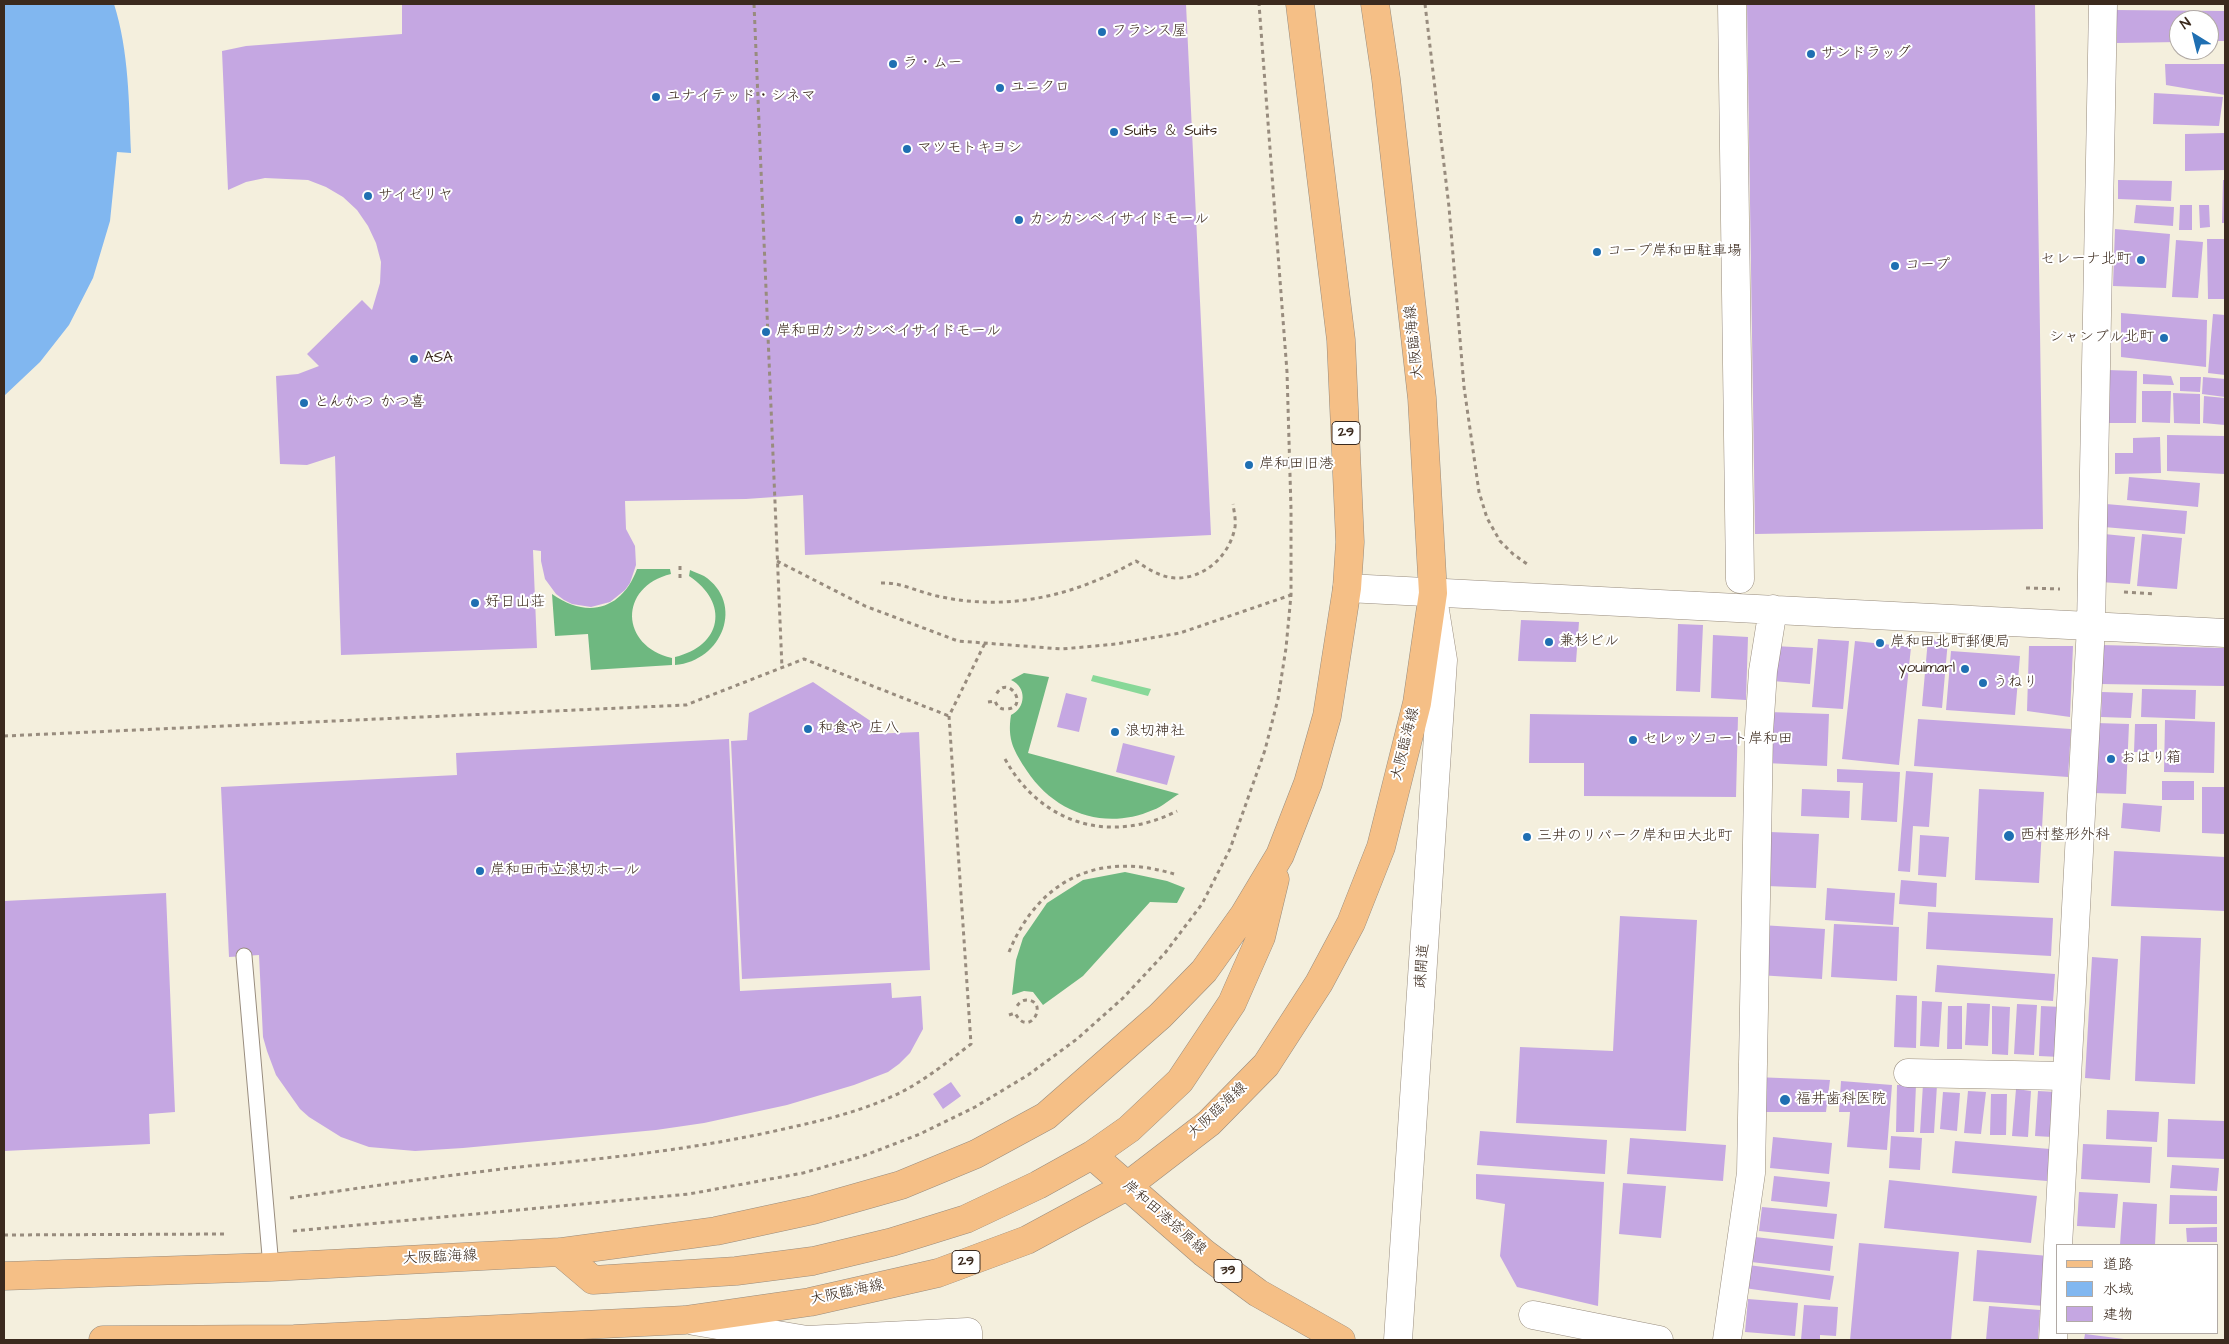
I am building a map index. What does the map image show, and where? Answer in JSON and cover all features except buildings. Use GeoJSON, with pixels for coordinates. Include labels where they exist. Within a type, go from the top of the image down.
{"type":"FeatureCollection","features":[{"type":"Feature","properties":{"kind":"main road","name":"大阪臨海線"},"geometry":{"type":"LineString","coordinates":[[4,1276],[271,1267],[560,1252],[716,1231],[814,1210],[901,1185],[992,1146],[1046,1116],[1160,1016],[1204,971],[1244,915],[1280,855],[1308,783],[1327,716],[1347,588],[1350,542],[1342,340],[1300,4]]}},
{"type":"Feature","properties":{"kind":"main road","name":"大阪臨海線"},"geometry":{"type":"LineString","coordinates":[[103,1340],[294,1339],[685,1320],[810,1302],[938,1273],[1027,1240],[1127,1186],[1209,1123],[1266,1065],[1319,984],[1351,923],[1381,847],[1417,703],[1433,593],[1422,398],[1386,79],[1375,4]]}},
{"type":"Feature","properties":{"kind":"main road"},"geometry":{"type":"LineString","coordinates":[[560,1252],[593,1280],[736,1271],[813,1261],[892,1242],[966,1219],[1038,1185],[1092,1155],[1129,1129],[1180,1081],[1232,1003],[1261,937],[1280,855]]}},
{"type":"Feature","properties":{"kind":"main road","name":"岸和田港塔原線"},"geometry":{"type":"LineString","coordinates":[[1092,1155],[1204,1253],[1258,1293],[1341,1340]]}},
{"type":"Feature","properties":{"kind":"street"},"geometry":{"type":"LineString","coordinates":[[1732,4],[1740,579]]}},
{"type":"Feature","properties":{"kind":"street"},"geometry":{"type":"LineString","coordinates":[[2058,1244],[2091,626],[2103,4]]}},
{"type":"Feature","properties":{"kind":"street"},"geometry":{"type":"LineString","coordinates":[[1347,588],[1773,608],[2225,633]]}},
{"type":"Feature","properties":{"kind":"street","name":"疎開道"},"geometry":{"type":"LineString","coordinates":[[1398,1340],[1443,660],[1433,593]]}},
{"type":"Feature","properties":{"kind":"street"},"geometry":{"type":"LineString","coordinates":[[1727,1340],[1751,1174],[1759,732],[1763,671],[1773,608]]}},
{"type":"Feature","properties":{"kind":"street"},"geometry":{"type":"LineString","coordinates":[[1908,1073],[2066,1076]]}},
{"type":"Feature","properties":{"kind":"street"},"geometry":{"type":"LineString","coordinates":[[2053,1340],[2056,1279]]}},
{"type":"Feature","properties":{"kind":"street"},"geometry":{"type":"LineString","coordinates":[[1533,1315],[1658,1340]]}},
{"type":"Feature","properties":{"kind":"street"},"geometry":{"type":"LineString","coordinates":[[685,1320],[807,1340],[968,1332],[968,1340]]}},
{"type":"Feature","properties":{"kind":"lane"},"geometry":{"type":"LineString","coordinates":[[244,956],[271,1267]]}},
{"type":"Feature","properties":{"kind":"path"},"geometry":{"type":"LineString","coordinates":[[754,4],[782,668]]}},
{"type":"Feature","properties":{"kind":"path"},"geometry":{"type":"LineString","coordinates":[[4,1235],[268,1233],[689,1194],[804,1173],[862,1156],[920,1134],[975,1107],[1028,1075],[1077,1039],[1123,998],[1165,953],[1202,904],[1230,849],[1249,800],[1265,750],[1278,699],[1286,648],[1291,595],[1291,510],[1287,372],[1258,4]]}},
{"type":"Feature","properties":{"kind":"path"},"geometry":{"type":"LineString","coordinates":[[1425,4],[1449,207],[1464,387],[1479,492],[1487,518],[1500,541],[1528,565]]}},
{"type":"Feature","properties":{"kind":"path"},"geometry":{"type":"LineString","coordinates":[[881,583],[894,582],[936,596],[981,602],[1026,600],[1070,592],[1112,575],[1136,561],[1154,573],[1175,578],[1197,574],[1215,564],[1229,547],[1236,526],[1234,504]]}},
{"type":"Feature","properties":{"kind":"path"},"geometry":{"type":"LineString","coordinates":[[777,561],[865,606],[958,641],[1062,650],[1116,644],[1180,633],[1291,595]]}},
{"type":"Feature","properties":{"kind":"path"},"geometry":{"type":"LineString","coordinates":[[680,564],[680,578]]}},
{"type":"Feature","properties":{"kind":"path"},"geometry":{"type":"LineString","coordinates":[[265,1202],[444,1176],[680,1150],[744,1138],[828,1119],[864,1108],[923,1080],[971,1044],[949,716],[985,643]]}},
{"type":"Feature","properties":{"kind":"path"},"geometry":{"type":"LineString","coordinates":[[4,736],[686,705],[804,659],[949,716]]}},
{"type":"Feature","properties":{"kind":"path"},"geometry":{"type":"LineString","coordinates":[[988,702],[995,701],[998,707],[1004,710],[1016,705],[1017,698],[1015,692],[1010,688],[1003,688],[998,691],[995,697]]}},
{"type":"Feature","properties":{"kind":"path"},"geometry":{"type":"LineString","coordinates":[[1005,759],[1022,784],[1045,806],[1065,817],[1087,825],[1133,827],[1149,823],[1177,811]]}},
{"type":"Feature","properties":{"kind":"path"},"geometry":{"type":"LineString","coordinates":[[1009,952],[1022,923],[1031,911],[1054,889],[1068,881],[1097,869],[1112,866],[1144,866],[1174,874]]}},
{"type":"Feature","properties":{"kind":"path"},"geometry":{"type":"LineString","coordinates":[[1009,1015],[1016,1014],[1018,1019],[1024,1022],[1031,1022],[1036,1017],[1038,1011],[1036,1004],[1031,1000],[1024,1000],[1018,1004],[1015,1010]]}},
{"type":"Feature","properties":{"kind":"green space"},"geometry":{"type":"Polygon","coordinates":[[[637,569],[670,569],[671,574],[654,581],[641,591],[634,603],[632,616],[635,630],[642,642],[655,651],[672,658],[672,665],[591,670],[588,634],[555,636],[552,594],[565,602],[578,606],[590,608],[602,606],[613,602],[622,594],[637,569]]]}},
{"type":"Feature","properties":{"kind":"green space"},"geometry":{"type":"Polygon","coordinates":[[[690,570],[704,576],[716,587],[724,601],[723,629],[716,642],[706,653],[692,661],[675,665],[675,657],[703,644],[711,634],[715,622],[715,611],[711,598],[689,576],[690,570]]]}},
{"type":"Feature","properties":{"kind":"green space"},"geometry":{"type":"Polygon","coordinates":[[[1024,673],[1049,677],[1028,753],[1179,794],[1153,810],[1117,819],[1099,818],[1082,814],[1052,798],[1038,786],[1027,771],[1015,751],[1011,738],[1011,715],[1020,708],[1023,698],[1020,687],[1011,680],[1024,673]]]}},
{"type":"Feature","properties":{"kind":"green space"},"geometry":{"type":"Polygon","coordinates":[[[1093,675],[1151,689],[1148,696],[1091,681],[1093,675]]]}},
{"type":"Feature","properties":{"kind":"green space"},"geometry":{"type":"Polygon","coordinates":[[[1125,872],[1167,881],[1185,888],[1177,903],[1150,902],[1083,976],[1043,1005],[1033,992],[1024,991],[1012,995],[1016,960],[1023,938],[1047,903],[1083,880],[1125,872]]]}},
{"type":"Feature","properties":{"kind":"water"},"geometry":{"type":"Polygon","coordinates":[[[4,4],[114,4],[123,40],[129,97],[131,153],[117,152],[110,221],[93,278],[69,325],[40,362],[4,396],[4,4]]]}},
{"type":"Feature","properties":{"kind":"place","name":"フランス屋"},"geometry":{"type":"Point","coordinates":[1102,32]}},
{"type":"Feature","properties":{"kind":"place","name":"サンドラッグ"},"geometry":{"type":"Point","coordinates":[1811,54]}},
{"type":"Feature","properties":{"kind":"place","name":"ラ・ムー"},"geometry":{"type":"Point","coordinates":[893,64]}},
{"type":"Feature","properties":{"kind":"place","name":"ユニクロ"},"geometry":{"type":"Point","coordinates":[1000,88]}},
{"type":"Feature","properties":{"kind":"place","name":"ユナイテッド・シネマ"},"geometry":{"type":"Point","coordinates":[656,97]}},
{"type":"Feature","properties":{"kind":"place","name":"Suits ＆ Suits"},"geometry":{"type":"Point","coordinates":[1114,132]}},
{"type":"Feature","properties":{"kind":"place","name":"マツモトキヨシ"},"geometry":{"type":"Point","coordinates":[907,149]}},
{"type":"Feature","properties":{"kind":"place","name":"サイゼリヤ"},"geometry":{"type":"Point","coordinates":[368,196]}},
{"type":"Feature","properties":{"kind":"place","name":"カンカンベイサイドモール"},"geometry":{"type":"Point","coordinates":[1019,220]}},
{"type":"Feature","properties":{"kind":"place","name":"コープ岸和田駐車場"},"geometry":{"type":"Point","coordinates":[1597,252]}},
{"type":"Feature","properties":{"kind":"place","name":"セレーナ北町"},"geometry":{"type":"Point","coordinates":[2141,260]}},
{"type":"Feature","properties":{"kind":"place","name":"コープ"},"geometry":{"type":"Point","coordinates":[1895,266]}},
{"type":"Feature","properties":{"kind":"place","name":"岸和田カンカンベイサイドモール"},"geometry":{"type":"Point","coordinates":[766,332]}},
{"type":"Feature","properties":{"kind":"place","name":"シャンブル北町"},"geometry":{"type":"Point","coordinates":[2164,338]}},
{"type":"Feature","properties":{"kind":"place","name":"ASA"},"geometry":{"type":"Point","coordinates":[414,359]}},
{"type":"Feature","properties":{"kind":"place","name":"とんかつ かつ喜"},"geometry":{"type":"Point","coordinates":[304,403]}},
{"type":"Feature","properties":{"kind":"place","name":"岸和田旧港"},"geometry":{"type":"Point","coordinates":[1249,465]}},
{"type":"Feature","properties":{"kind":"place","name":"好日山荘"},"geometry":{"type":"Point","coordinates":[475,603]}},
{"type":"Feature","properties":{"kind":"place","name":"兼杉ビル"},"geometry":{"type":"Point","coordinates":[1549,642]}},
{"type":"Feature","properties":{"kind":"place","name":"岸和田北町郵便局"},"geometry":{"type":"Point","coordinates":[1880,643]}},
{"type":"Feature","properties":{"kind":"place","name":"youimarl"},"geometry":{"type":"Point","coordinates":[1965,669]}},
{"type":"Feature","properties":{"kind":"place","name":"うねり"},"geometry":{"type":"Point","coordinates":[1983,683]}},
{"type":"Feature","properties":{"kind":"place","name":"和食や 庄八"},"geometry":{"type":"Point","coordinates":[808,729]}},
{"type":"Feature","properties":{"kind":"place","name":"浪切神社"},"geometry":{"type":"Point","coordinates":[1115,732]}},
{"type":"Feature","properties":{"kind":"place","name":"セレッソコート岸和田"},"geometry":{"type":"Point","coordinates":[1633,740]}},
{"type":"Feature","properties":{"kind":"place","name":"おはり箱"},"geometry":{"type":"Point","coordinates":[2111,759]}},
{"type":"Feature","properties":{"kind":"place","name":"西村整形外科"},"geometry":{"type":"Point","coordinates":[2009,836]}},
{"type":"Feature","properties":{"kind":"place","name":"三井のリパーク岸和田大北町"},"geometry":{"type":"Point","coordinates":[1527,837]}},
{"type":"Feature","properties":{"kind":"place","name":"岸和田市立浪切ホール"},"geometry":{"type":"Point","coordinates":[480,871]}},
{"type":"Feature","properties":{"kind":"place","name":"福井歯科医院"},"geometry":{"type":"Point","coordinates":[1785,1100]}}]}
